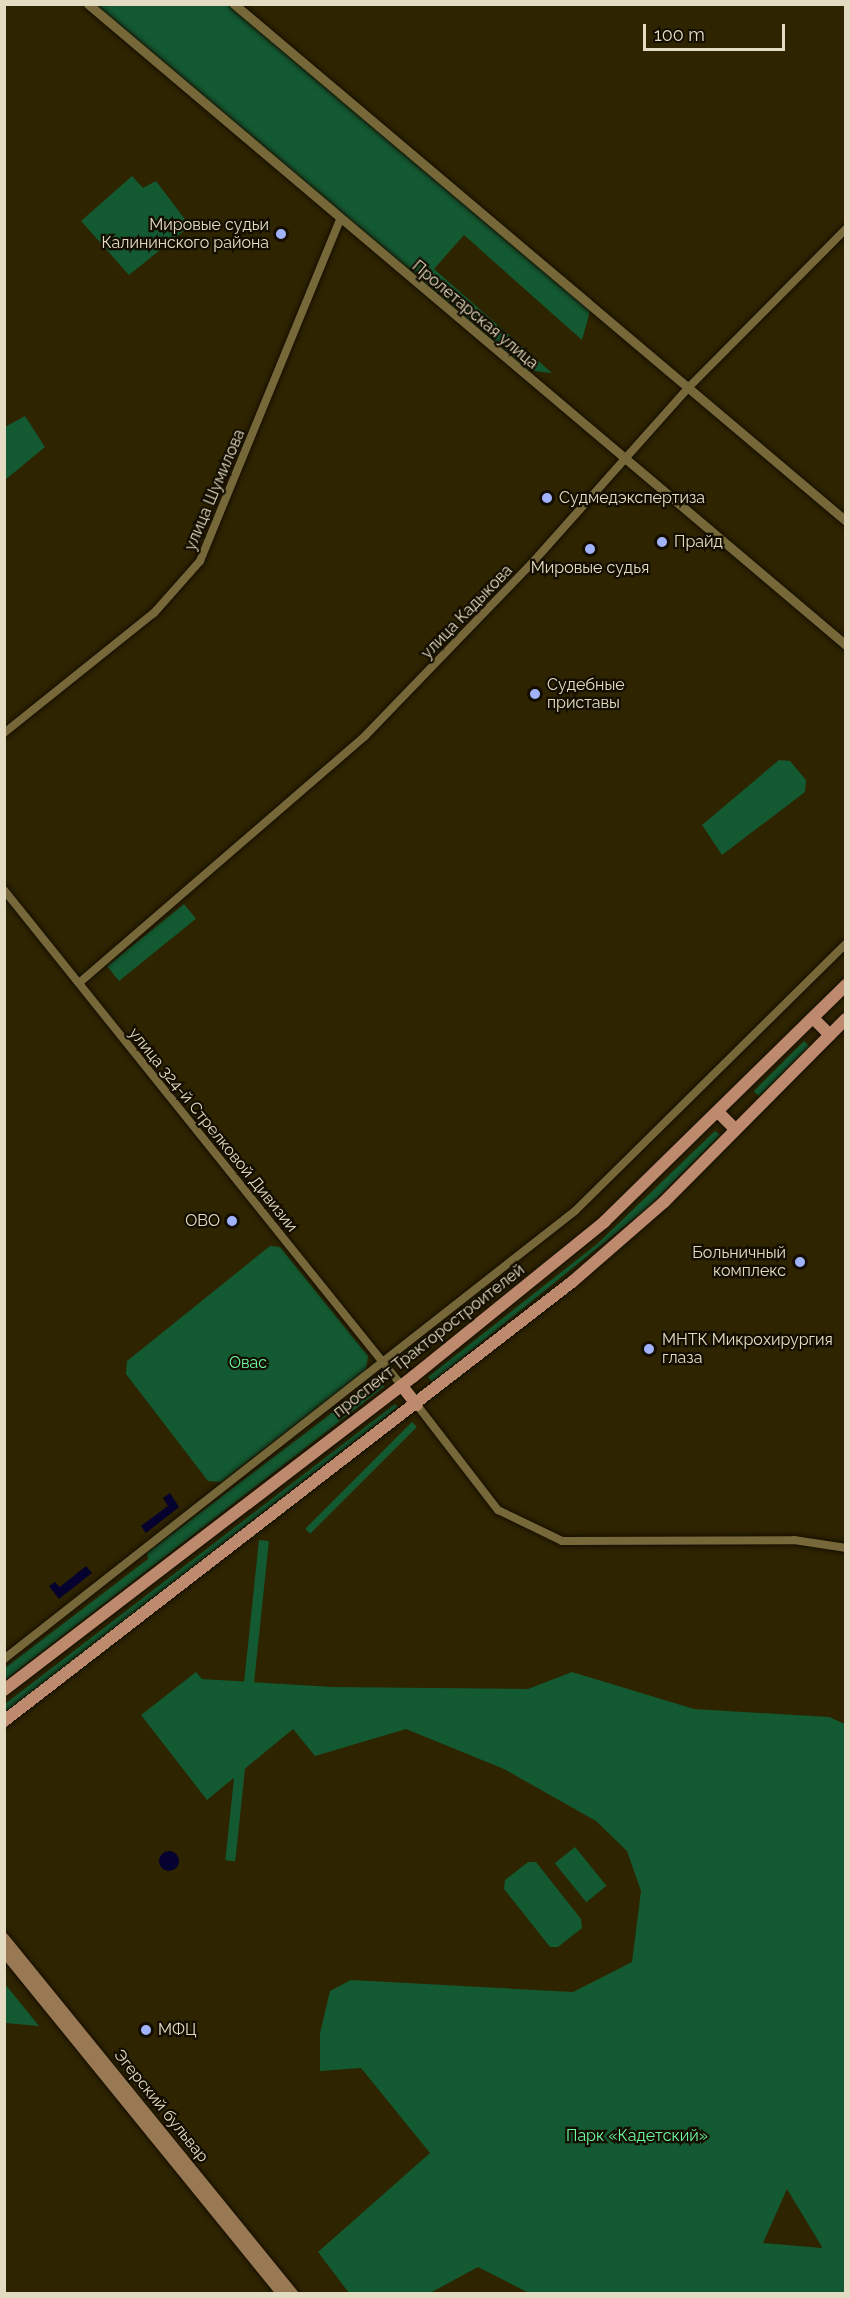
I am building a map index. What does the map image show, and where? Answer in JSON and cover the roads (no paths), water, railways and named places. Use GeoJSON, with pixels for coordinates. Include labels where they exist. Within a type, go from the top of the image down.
{"type":"FeatureCollection","features":[{"type":"Feature","properties":{"kind":"main road","name":"проспект Тракторостроителей"},"geometry":{"type":"LineString","coordinates":[[4,1690],[402,1386],[604,1222],[719,1113],[846,985]]}},
{"type":"Feature","properties":{"kind":"main road"},"geometry":{"type":"LineString","coordinates":[[813,1018],[830,1035]]}},
{"type":"Feature","properties":{"kind":"main road"},"geometry":{"type":"LineString","coordinates":[[4,1721],[417,1405],[615,1246],[846,1019]]}},
{"type":"Feature","properties":{"kind":"main road"},"geometry":{"type":"LineString","coordinates":[[719,1113],[735,1129]]}},
{"type":"Feature","properties":{"kind":"main road"},"geometry":{"type":"LineString","coordinates":[[402,1386],[417,1405]]}},
{"type":"Feature","properties":{"kind":"main road","name":"Эгерский бульвар"},"geometry":{"type":"LineString","coordinates":[[4,1938],[124,2093],[269,2271],[293,2294]]}},
{"type":"Feature","properties":{"kind":"main road","name":"Эгерский бульвар"},"geometry":{"type":"LineString","coordinates":[[4,1952],[66,2021]]}},
{"type":"Feature","properties":{"kind":"main road","name":"Эгерский бульвар"},"geometry":{"type":"LineString","coordinates":[[269,2271],[282,2294]]}},
{"type":"Feature","properties":{"kind":"street","name":"Пролетарская улица"},"geometry":{"type":"LineString","coordinates":[[88,4],[623,460],[846,645]]}},
{"type":"Feature","properties":{"kind":"street"},"geometry":{"type":"LineString","coordinates":[[234,4],[690,386],[846,521]]}},
{"type":"Feature","properties":{"kind":"street","name":"улица Шумилова"},"geometry":{"type":"LineString","coordinates":[[4,733],[154,613],[200,561],[340,219]]}},
{"type":"Feature","properties":{"kind":"street","name":"улица Кадыкова"},"geometry":{"type":"LineString","coordinates":[[78,983],[326,774],[458,641],[690,386],[846,229]]}},
{"type":"Feature","properties":{"kind":"street","name":"улица 324-й Стрелковой Дивизии"},"geometry":{"type":"LineString","coordinates":[[4,890],[402,1386]]}},
{"type":"Feature","properties":{"kind":"street"},"geometry":{"type":"LineString","coordinates":[[4,1659],[385,1364],[619,1171],[846,944]]}},
{"type":"Feature","properties":{"kind":"street"},"geometry":{"type":"LineString","coordinates":[[417,1405],[498,1510],[562,1541],[794,1540],[846,1548]]}},
{"type":"Feature","properties":{"kind":"place","name":"Мировые судьи Калининского района"},"geometry":{"type":"Point","coordinates":[281,234]}},
{"type":"Feature","properties":{"kind":"place","name":"Судмедэкспертиза"},"geometry":{"type":"Point","coordinates":[547,498]}},
{"type":"Feature","properties":{"kind":"place","name":"Прайд"},"geometry":{"type":"Point","coordinates":[662,542]}},
{"type":"Feature","properties":{"kind":"place","name":"Мировые судья"},"geometry":{"type":"Point","coordinates":[590,549]}},
{"type":"Feature","properties":{"kind":"place","name":"Судебные приставы"},"geometry":{"type":"Point","coordinates":[535,694]}},
{"type":"Feature","properties":{"kind":"place","name":"ОВО"},"geometry":{"type":"Point","coordinates":[232,1221]}},
{"type":"Feature","properties":{"kind":"place","name":"Больничный комплекс"},"geometry":{"type":"Point","coordinates":[800,1262]}},
{"type":"Feature","properties":{"kind":"place","name":"МНТК Микрохирургия глаза"},"geometry":{"type":"Point","coordinates":[649,1349]}},
{"type":"Feature","properties":{"kind":"place","name":"МФЦ"},"geometry":{"type":"Point","coordinates":[146,2030]}},
{"type":"Feature","properties":{"kind":"park label","name":"Овас"},"geometry":{"type":"Point","coordinates":[248,1363]}},
{"type":"Feature","properties":{"kind":"park label","name":"Парк «Кадетский»"},"geometry":{"type":"Point","coordinates":[637,2136]}}]}
